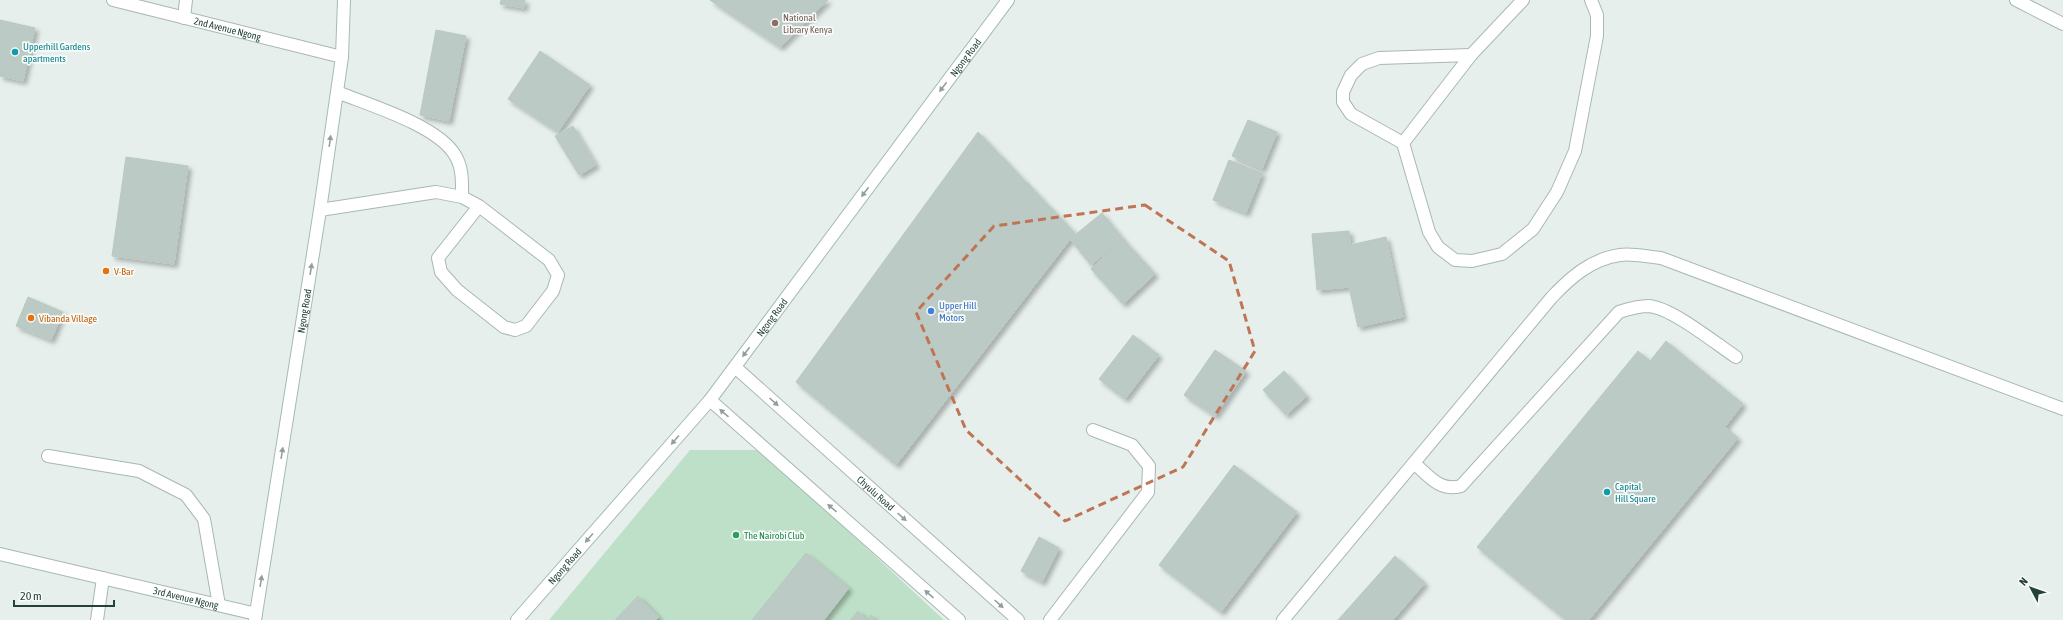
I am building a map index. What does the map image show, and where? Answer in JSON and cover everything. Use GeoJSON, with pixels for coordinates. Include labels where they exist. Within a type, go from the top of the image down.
{"type":"FeatureCollection","features":[{"type":"Feature","properties":{"kind":"street","name":"2nd Avenue Ngong"},"geometry":{"type":"LineString","coordinates":[[113,0],[342,57]]}},
{"type":"Feature","properties":{"kind":"street"},"geometry":{"type":"LineString","coordinates":[[184,18],[186,0]]}},
{"type":"Feature","properties":{"kind":"street","name":"Ngong Road"},"geometry":{"type":"LineString","coordinates":[[256,617],[320,210],[342,57],[344,0]]}},
{"type":"Feature","properties":{"kind":"street","name":"Ngong Road"},"geometry":{"type":"LineString","coordinates":[[517,620],[710,400],[1008,0]]}},
{"type":"Feature","properties":{"kind":"street"},"geometry":{"type":"LineString","coordinates":[[1403,142],[1471,55],[1523,0]]}},
{"type":"Feature","properties":{"kind":"street"},"geometry":{"type":"LineString","coordinates":[[1471,55],[1379,58],[1362,64],[1351,75],[1343,92],[1343,102],[1351,114],[1403,142],[1430,232],[1438,247],[1455,260],[1472,261],[1502,254],[1533,229],[1557,192],[1575,151],[1597,36],[1597,15],[1592,0]]}},
{"type":"Feature","properties":{"kind":"street"},"geometry":{"type":"LineString","coordinates":[[2016,0],[2063,24]]}},
{"type":"Feature","properties":{"kind":"street"},"geometry":{"type":"LineString","coordinates":[[337,92],[420,126],[443,142],[455,155],[461,171],[462,197]]}},
{"type":"Feature","properties":{"kind":"street"},"geometry":{"type":"LineString","coordinates":[[320,210],[436,192],[462,197],[479,206],[549,260],[558,275],[553,291],[526,326],[515,330],[504,327],[457,290],[441,272],[438,258],[479,206]]}},
{"type":"Feature","properties":{"kind":"street"},"geometry":{"type":"LineString","coordinates":[[1283,620],[1552,297],[1572,276],[1598,262],[1620,255],[1661,258],[2063,409]]}},
{"type":"Feature","properties":{"kind":"street"},"geometry":{"type":"LineString","coordinates":[[1414,463],[1442,486],[1452,488],[1461,486],[1618,312],[1633,307],[1650,306],[1671,314],[1736,357]]}},
{"type":"Feature","properties":{"kind":"street","name":"Chyulu Road"},"geometry":{"type":"LineString","coordinates":[[734,367],[1018,620]]}},
{"type":"Feature","properties":{"kind":"street"},"geometry":{"type":"LineString","coordinates":[[710,400],[959,620]]}},
{"type":"Feature","properties":{"kind":"street"},"geometry":{"type":"LineString","coordinates":[[1050,620],[1148,492],[1149,466],[1132,445],[1093,430]]}},
{"type":"Feature","properties":{"kind":"street"},"geometry":{"type":"LineString","coordinates":[[48,456],[140,471],[186,494],[204,519],[219,605]]}},
{"type":"Feature","properties":{"kind":"street","name":"3rd Avenue Ngong"},"geometry":{"type":"LineString","coordinates":[[0,554],[219,605],[256,617]]}},
{"type":"Feature","properties":{"kind":"street"},"geometry":{"type":"LineString","coordinates":[[97,620],[103,578]]}},
{"type":"Feature","properties":{"kind":"highlighted area"},"geometry":{"type":"Polygon","coordinates":[[[1145,205],[1229,261],[1255,351],[1183,467],[1065,521],[966,430],[916,312],[994,226],[1145,205]]]}},
{"type":"Feature","properties":{"kind":"green space","name":"The Nairobi Club"},"geometry":{"type":"Polygon","coordinates":[[[690,450],[761,450],[944,620],[549,620],[690,450]]]}},
{"type":"Feature","properties":{"kind":"building"},"geometry":{"type":"Polygon","coordinates":[[[501,0],[525,0],[524,8],[500,4],[501,0]]]}},
{"type":"Feature","properties":{"kind":"building","name":"National Library Kenya"},"geometry":{"type":"Polygon","coordinates":[[[710,0],[828,0],[780,47],[710,0]]]}},
{"type":"Feature","properties":{"kind":"building","name":"Upperhill Gardens apartments"},"geometry":{"type":"Polygon","coordinates":[[[0,20],[35,28],[23,81],[0,76],[0,20]]]}},
{"type":"Feature","properties":{"kind":"building"},"geometry":{"type":"Polygon","coordinates":[[[436,30],[466,36],[449,121],[420,115],[436,30]]]}},
{"type":"Feature","properties":{"kind":"building"},"geometry":{"type":"Polygon","coordinates":[[[540,51],[590,85],[558,132],[508,99],[540,51]]]}},
{"type":"Feature","properties":{"kind":"building"},"geometry":{"type":"Polygon","coordinates":[[[1248,120],[1277,132],[1262,169],[1232,156],[1248,120]]]}},
{"type":"Feature","properties":{"kind":"building"},"geometry":{"type":"Polygon","coordinates":[[[573,126],[596,165],[579,175],[555,136],[573,126]]]}},
{"type":"Feature","properties":{"kind":"building","name":"Upper Hill Motors"},"geometry":{"type":"Polygon","coordinates":[[[978,132],[1075,233],[896,465],[796,382],[978,132]]]}},
{"type":"Feature","properties":{"kind":"building"},"geometry":{"type":"Polygon","coordinates":[[[126,157],[188,166],[174,264],[112,256],[126,157]]]}},
{"type":"Feature","properties":{"kind":"building"},"geometry":{"type":"Polygon","coordinates":[[[1229,160],[1262,173],[1246,213],[1213,200],[1229,160]]]}},
{"type":"Feature","properties":{"kind":"building"},"geometry":{"type":"Polygon","coordinates":[[[1102,213],[1123,239],[1091,265],[1070,239],[1102,213]]]}},
{"type":"Feature","properties":{"kind":"building"},"geometry":{"type":"Polygon","coordinates":[[[1349,231],[1350,245],[1386,237],[1403,317],[1358,327],[1349,287],[1317,290],[1312,234],[1349,231]]]}},
{"type":"Feature","properties":{"kind":"building"},"geometry":{"type":"Polygon","coordinates":[[[1123,239],[1155,274],[1123,304],[1091,269],[1123,239]]]}},
{"type":"Feature","properties":{"kind":"building"},"geometry":{"type":"Polygon","coordinates":[[[28,297],[63,312],[51,340],[16,326],[28,297]]]}},
{"type":"Feature","properties":{"kind":"building"},"geometry":{"type":"Polygon","coordinates":[[[1133,335],[1159,355],[1125,399],[1099,379],[1133,335]]]}},
{"type":"Feature","properties":{"kind":"building","name":"Capital Hill Square"},"geometry":{"type":"Polygon","coordinates":[[[1666,341],[1743,404],[1725,427],[1738,438],[1589,620],[1566,620],[1477,547],[1638,351],[1650,361],[1666,341]]]}},
{"type":"Feature","properties":{"kind":"building"},"geometry":{"type":"Polygon","coordinates":[[[1215,350],[1246,371],[1215,416],[1184,395],[1215,350]]]}},
{"type":"Feature","properties":{"kind":"building"},"geometry":{"type":"Polygon","coordinates":[[[1284,371],[1307,396],[1286,415],[1263,390],[1284,371]]]}},
{"type":"Feature","properties":{"kind":"building"},"geometry":{"type":"Polygon","coordinates":[[[1234,465],[1297,512],[1221,612],[1159,565],[1234,465]]]}},
{"type":"Feature","properties":{"kind":"building"},"geometry":{"type":"Polygon","coordinates":[[[1039,537],[1059,548],[1042,582],[1021,571],[1039,537]]]}},
{"type":"Feature","properties":{"kind":"building"},"geometry":{"type":"Polygon","coordinates":[[[806,553],[849,588],[824,620],[752,620],[806,553]]]}},
{"type":"Feature","properties":{"kind":"building"},"geometry":{"type":"Polygon","coordinates":[[[1395,556],[1425,583],[1393,620],[1338,620],[1395,556]]]}},
{"type":"Feature","properties":{"kind":"building"},"geometry":{"type":"Polygon","coordinates":[[[638,596],[659,617],[656,620],[615,620],[638,596]]]}},
{"type":"Feature","properties":{"kind":"building"},"geometry":{"type":"Polygon","coordinates":[[[858,611],[866,620],[850,620],[858,611]]]}},
{"type":"Feature","properties":{"kind":"building"},"geometry":{"type":"Polygon","coordinates":[[[871,615],[876,620],[866,620],[871,615]]]}},
{"type":"Feature","properties":{"kind":"place","name":"National Library Kenya"},"geometry":{"type":"Point","coordinates":[775,23]}},
{"type":"Feature","properties":{"kind":"place","name":"Upperhill Gardens apartments"},"geometry":{"type":"Point","coordinates":[15,52]}},
{"type":"Feature","properties":{"kind":"place","name":"V-Bar"},"geometry":{"type":"Point","coordinates":[106,271]}},
{"type":"Feature","properties":{"kind":"place","name":"Upper Hill Motors"},"geometry":{"type":"Point","coordinates":[931,311]}},
{"type":"Feature","properties":{"kind":"place","name":"Vibanda Village"},"geometry":{"type":"Point","coordinates":[31,318]}},
{"type":"Feature","properties":{"kind":"place","name":"Capital Hill Square"},"geometry":{"type":"Point","coordinates":[1607,492]}},
{"type":"Feature","properties":{"kind":"place","name":"The Nairobi Club"},"geometry":{"type":"Point","coordinates":[736,535]}}]}
